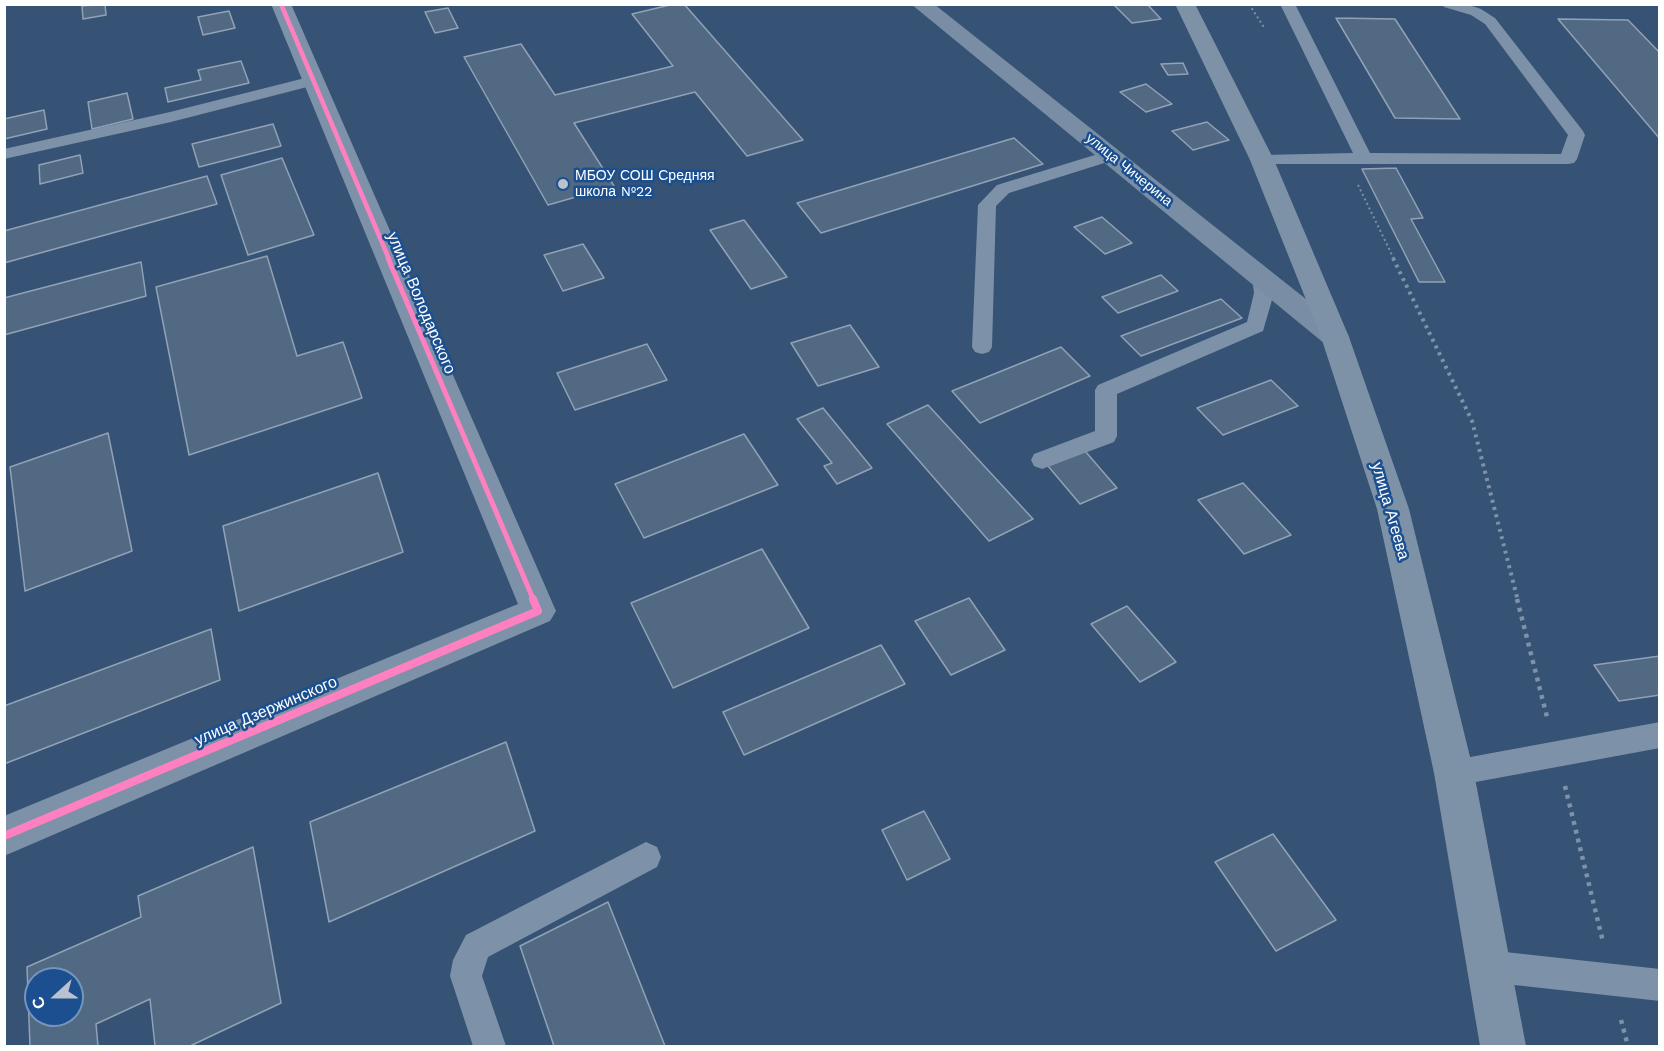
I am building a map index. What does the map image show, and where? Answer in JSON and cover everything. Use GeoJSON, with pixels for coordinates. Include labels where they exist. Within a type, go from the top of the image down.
{"type":"FeatureCollection","features":[{"type":"Feature","properties":{"kind":"highway","name":"улица Агеева"},"geometry":{"type":"LineString","coordinates":[[1185,4],[1262,160],[1335,337],[1392,508],[1454,773],[1503,1047]]}},
{"type":"Feature","properties":{"kind":"main road","name":"улица Чичерина"},"geometry":{"type":"LineString","coordinates":[[921,4],[1335,337]]}},
{"type":"Feature","properties":{"kind":"street","name":"улица Володарского"},"geometry":{"type":"LineString","coordinates":[[281,4],[538,611]]}},
{"type":"Feature","properties":{"kind":"street","name":"улица Дзержинского"},"geometry":{"type":"LineString","coordinates":[[4,836],[538,611]]}},
{"type":"Feature","properties":{"kind":"lane"},"geometry":{"type":"LineString","coordinates":[[1287,4],[1364,158]]}},
{"type":"Feature","properties":{"kind":"lane"},"geometry":{"type":"LineString","coordinates":[[1262,160],[1568,159],[1577,135],[1490,21],[1476,12],[1449,4]]}},
{"type":"Feature","properties":{"kind":"lane"},"geometry":{"type":"LineString","coordinates":[[4,154],[171,117],[313,81]]}},
{"type":"Feature","properties":{"kind":"lane"},"geometry":{"type":"LineString","coordinates":[[982,346],[987,205],[1003,189],[1111,155]]}},
{"type":"Feature","properties":{"kind":"lane"},"geometry":{"type":"LineString","coordinates":[[1042,460],[1106,436],[1106,390],[1256,326],[1264,293],[1262,278]]}},
{"type":"Feature","properties":{"kind":"lane"},"geometry":{"type":"LineString","coordinates":[[1454,773],[1659,735]]}},
{"type":"Feature","properties":{"kind":"lane"},"geometry":{"type":"LineString","coordinates":[[489,1047],[466,976],[469,960],[477,946],[646,857]]}},
{"type":"Feature","properties":{"kind":"lane"},"geometry":{"type":"LineString","coordinates":[[1487,966],[1659,985]]}},
{"type":"Feature","properties":{"kind":"path"},"geometry":{"type":"LineString","coordinates":[[1250,4],[1267,33]]}},
{"type":"Feature","properties":{"kind":"path"},"geometry":{"type":"LineString","coordinates":[[1345,158],[1472,422],[1557,754],[1628,1047]]}},
{"type":"Feature","properties":{"kind":"building"},"geometry":{"type":"Polygon","coordinates":[[[105,4],[106,15],[83,19],[82,6],[105,4]]]}},
{"type":"Feature","properties":{"kind":"building"},"geometry":{"type":"Polygon","coordinates":[[[674,4],[684,4],[803,140],[747,156],[695,92],[574,123],[614,186],[548,205],[464,57],[521,44],[555,95],[673,66],[632,14],[674,4]]]}},
{"type":"Feature","properties":{"kind":"building"},"geometry":{"type":"Polygon","coordinates":[[[1113,4],[1147,4],[1161,19],[1132,23],[1113,4]]]}},
{"type":"Feature","properties":{"kind":"building"},"geometry":{"type":"Polygon","coordinates":[[[448,8],[458,28],[435,33],[425,12],[448,8]]]}},
{"type":"Feature","properties":{"kind":"building"},"geometry":{"type":"Polygon","coordinates":[[[229,11],[235,28],[203,35],[198,17],[229,11]]]}},
{"type":"Feature","properties":{"kind":"building"},"geometry":{"type":"Polygon","coordinates":[[[1336,18],[1395,19],[1460,119],[1395,118],[1336,18]]]}},
{"type":"Feature","properties":{"kind":"building"},"geometry":{"type":"Polygon","coordinates":[[[1558,19],[1628,20],[1660,53],[1660,139],[1558,19]]]}},
{"type":"Feature","properties":{"kind":"building"},"geometry":{"type":"Polygon","coordinates":[[[241,61],[249,83],[168,102],[165,88],[201,80],[198,70],[241,61]]]}},
{"type":"Feature","properties":{"kind":"building"},"geometry":{"type":"Polygon","coordinates":[[[1183,63],[1188,74],[1168,75],[1161,64],[1183,63]]]}},
{"type":"Feature","properties":{"kind":"building"},"geometry":{"type":"Polygon","coordinates":[[[1146,84],[1172,104],[1146,112],[1120,92],[1146,84]]]}},
{"type":"Feature","properties":{"kind":"building"},"geometry":{"type":"Polygon","coordinates":[[[127,93],[133,119],[92,129],[88,102],[127,93]]]}},
{"type":"Feature","properties":{"kind":"building"},"geometry":{"type":"Polygon","coordinates":[[[44,110],[47,129],[4,139],[4,119],[44,110]]]}},
{"type":"Feature","properties":{"kind":"building"},"geometry":{"type":"Polygon","coordinates":[[[1207,122],[1229,140],[1193,150],[1172,131],[1207,122]]]}},
{"type":"Feature","properties":{"kind":"building"},"geometry":{"type":"Polygon","coordinates":[[[273,124],[281,146],[199,167],[192,144],[273,124]]]}},
{"type":"Feature","properties":{"kind":"building"},"geometry":{"type":"Polygon","coordinates":[[[1014,138],[1043,164],[821,233],[797,203],[1014,138]]]}},
{"type":"Feature","properties":{"kind":"building"},"geometry":{"type":"Polygon","coordinates":[[[80,155],[83,173],[40,184],[39,165],[80,155]]]}},
{"type":"Feature","properties":{"kind":"building"},"geometry":{"type":"Polygon","coordinates":[[[282,158],[314,235],[248,255],[221,175],[282,158]]]}},
{"type":"Feature","properties":{"kind":"building"},"geometry":{"type":"Polygon","coordinates":[[[1396,168],[1423,218],[1411,219],[1445,282],[1419,282],[1362,169],[1396,168]]]}},
{"type":"Feature","properties":{"kind":"building"},"geometry":{"type":"Polygon","coordinates":[[[207,176],[217,204],[4,263],[4,231],[207,176]]]}},
{"type":"Feature","properties":{"kind":"building"},"geometry":{"type":"Polygon","coordinates":[[[1102,217],[1132,243],[1105,254],[1074,227],[1102,217]]]}},
{"type":"Feature","properties":{"kind":"building"},"geometry":{"type":"Polygon","coordinates":[[[744,220],[787,277],[751,289],[710,230],[744,220]]]}},
{"type":"Feature","properties":{"kind":"building"},"geometry":{"type":"Polygon","coordinates":[[[583,244],[604,278],[563,291],[544,255],[583,244]]]}},
{"type":"Feature","properties":{"kind":"building"},"geometry":{"type":"Polygon","coordinates":[[[267,256],[297,356],[343,342],[362,398],[189,455],[156,287],[267,256]]]}},
{"type":"Feature","properties":{"kind":"building"},"geometry":{"type":"Polygon","coordinates":[[[141,262],[146,296],[4,335],[4,298],[141,262]]]}},
{"type":"Feature","properties":{"kind":"building"},"geometry":{"type":"Polygon","coordinates":[[[1161,275],[1178,291],[1118,313],[1102,297],[1161,275]]]}},
{"type":"Feature","properties":{"kind":"building"},"geometry":{"type":"Polygon","coordinates":[[[1221,299],[1242,318],[1141,356],[1121,336],[1221,299]]]}},
{"type":"Feature","properties":{"kind":"building"},"geometry":{"type":"Polygon","coordinates":[[[850,325],[879,367],[818,386],[791,343],[850,325]]]}},
{"type":"Feature","properties":{"kind":"building"},"geometry":{"type":"Polygon","coordinates":[[[647,344],[667,380],[575,410],[557,373],[647,344]]]}},
{"type":"Feature","properties":{"kind":"building"},"geometry":{"type":"Polygon","coordinates":[[[1061,347],[1090,376],[980,423],[952,391],[1061,347]]]}},
{"type":"Feature","properties":{"kind":"building"},"geometry":{"type":"Polygon","coordinates":[[[1271,380],[1298,406],[1223,435],[1197,408],[1271,380]]]}},
{"type":"Feature","properties":{"kind":"building"},"geometry":{"type":"Polygon","coordinates":[[[928,405],[1033,519],[989,541],[887,424],[928,405]]]}},
{"type":"Feature","properties":{"kind":"building"},"geometry":{"type":"Polygon","coordinates":[[[823,408],[872,468],[837,484],[824,466],[832,463],[797,419],[823,408]]]}},
{"type":"Feature","properties":{"kind":"building"},"geometry":{"type":"Polygon","coordinates":[[[108,433],[132,551],[25,591],[10,467],[108,433]]]}},
{"type":"Feature","properties":{"kind":"building"},"geometry":{"type":"Polygon","coordinates":[[[744,434],[778,485],[644,538],[615,484],[744,434]]]}},
{"type":"Feature","properties":{"kind":"building"},"geometry":{"type":"Polygon","coordinates":[[[1085,451],[1117,488],[1080,504],[1048,466],[1085,451]]]}},
{"type":"Feature","properties":{"kind":"building"},"geometry":{"type":"Polygon","coordinates":[[[378,473],[403,552],[239,611],[223,526],[378,473]]]}},
{"type":"Feature","properties":{"kind":"building"},"geometry":{"type":"Polygon","coordinates":[[[1243,483],[1291,535],[1244,554],[1198,500],[1243,483]]]}},
{"type":"Feature","properties":{"kind":"building"},"geometry":{"type":"Polygon","coordinates":[[[762,549],[809,628],[673,688],[631,603],[762,549]]]}},
{"type":"Feature","properties":{"kind":"building"},"geometry":{"type":"Polygon","coordinates":[[[969,598],[1005,650],[951,675],[915,621],[969,598]]]}},
{"type":"Feature","properties":{"kind":"building"},"geometry":{"type":"Polygon","coordinates":[[[1127,606],[1176,662],[1140,682],[1091,624],[1127,606]]]}},
{"type":"Feature","properties":{"kind":"building"},"geometry":{"type":"Polygon","coordinates":[[[211,629],[220,680],[4,764],[4,706],[211,629]]]}},
{"type":"Feature","properties":{"kind":"building"},"geometry":{"type":"Polygon","coordinates":[[[881,645],[905,684],[744,755],[723,712],[881,645]]]}},
{"type":"Feature","properties":{"kind":"building"},"geometry":{"type":"Polygon","coordinates":[[[1660,656],[1660,695],[1619,701],[1594,665],[1660,656]]]}},
{"type":"Feature","properties":{"kind":"building"},"geometry":{"type":"Polygon","coordinates":[[[506,742],[535,831],[329,922],[310,822],[506,742]]]}},
{"type":"Feature","properties":{"kind":"building"},"geometry":{"type":"Polygon","coordinates":[[[924,811],[950,859],[907,880],[882,830],[924,811]]]}},
{"type":"Feature","properties":{"kind":"building"},"geometry":{"type":"Polygon","coordinates":[[[1273,834],[1336,920],[1276,951],[1215,862],[1273,834]]]}},
{"type":"Feature","properties":{"kind":"building"},"geometry":{"type":"Polygon","coordinates":[[[253,847],[281,1003],[190,1046],[155,1046],[150,999],[96,1024],[98,1046],[30,1046],[29,1027],[84,1027],[84,967],[27,967],[141,917],[138,896],[253,847]]]}},
{"type":"Feature","properties":{"kind":"building"},"geometry":{"type":"Polygon","coordinates":[[[608,902],[665,1046],[554,1046],[520,946],[608,902]]]}},
{"type":"Feature","properties":{"kind":"cycle path"},"geometry":{"type":"LineString","coordinates":[[4,836],[538,611],[281,4]]}},
{"type":"Feature","properties":{"kind":"place","name":"МБОУ СОШ Средняя школа №22"},"geometry":{"type":"Point","coordinates":[563,184]}}]}
